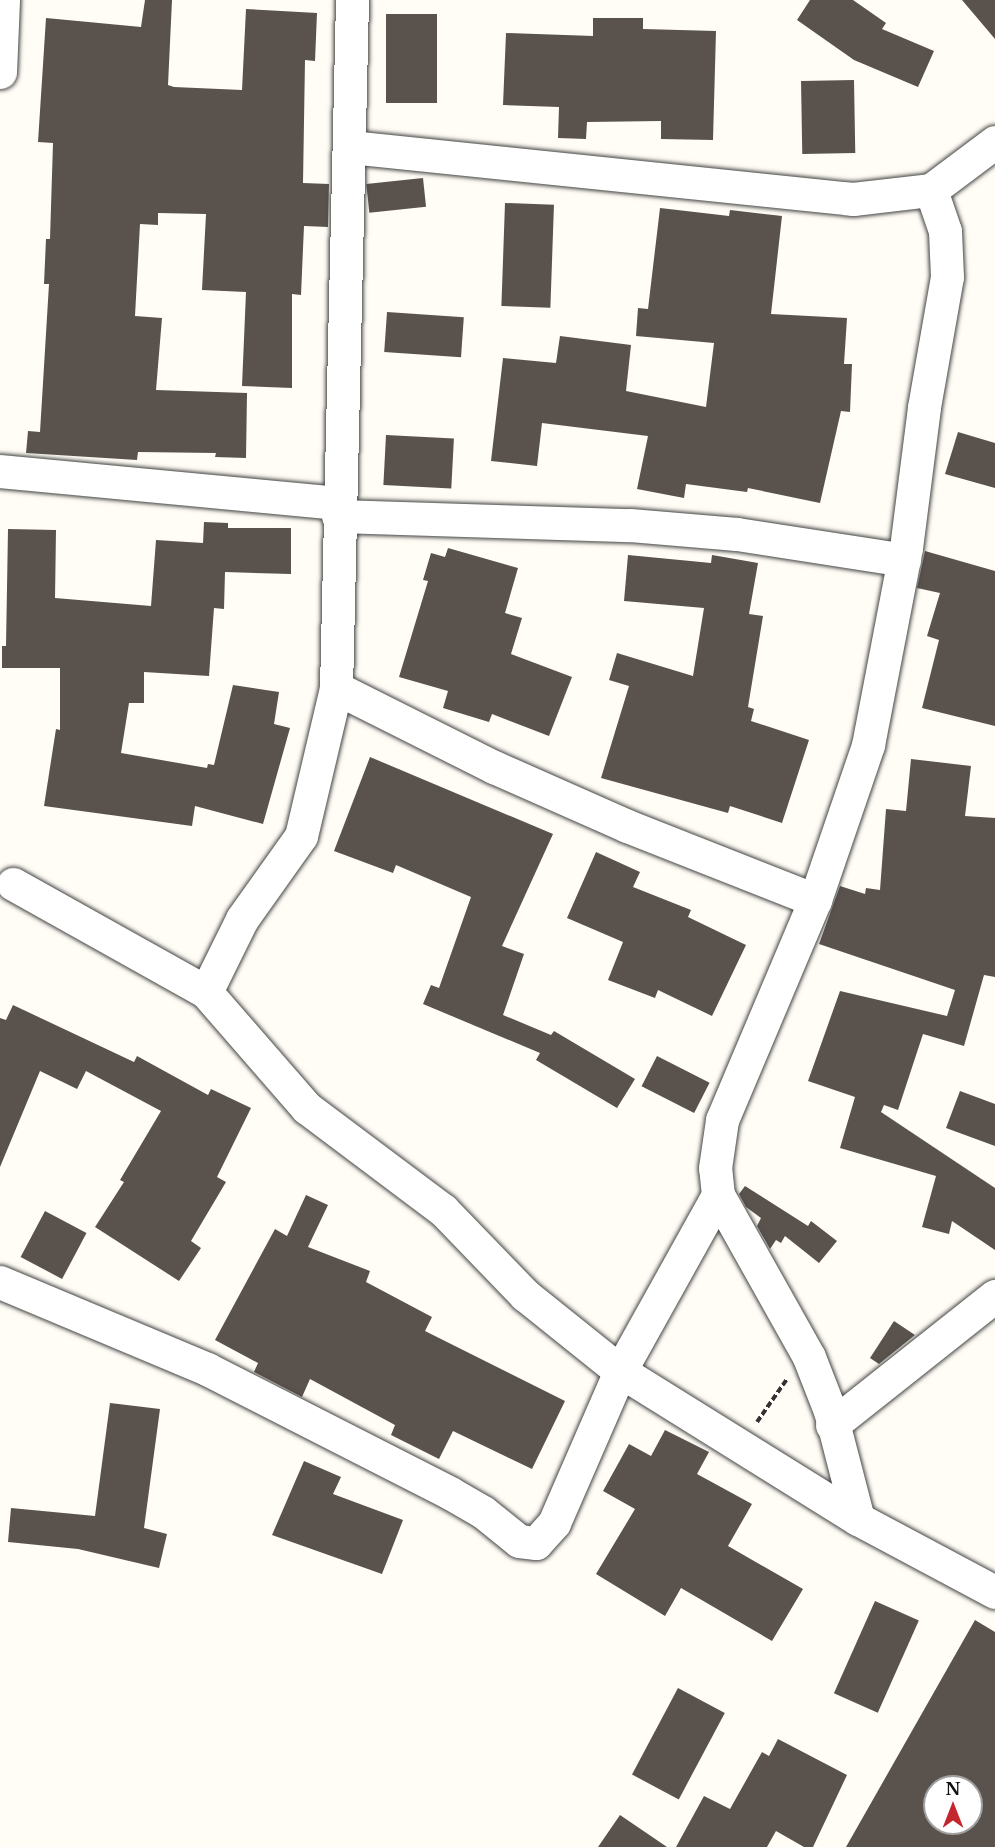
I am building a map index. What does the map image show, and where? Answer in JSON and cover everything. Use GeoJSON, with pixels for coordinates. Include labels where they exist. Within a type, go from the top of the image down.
{"type":"FeatureCollection","features":[{"type":"Feature","properties":{"kind":"street"},"geometry":{"type":"LineString","coordinates":[[0,72],[3,0]]}},
{"type":"Feature","properties":{"kind":"street"},"geometry":{"type":"LineString","coordinates":[[206,992],[242,919],[301,836],[336,688],[338,510],[350,147],[352,0]]}},
{"type":"Feature","properties":{"kind":"street"},"geometry":{"type":"LineString","coordinates":[[350,147],[853,199],[931,190],[993,146]]}},
{"type":"Feature","properties":{"kind":"street"},"geometry":{"type":"LineString","coordinates":[[858,1519],[832,1425],[809,1357],[718,1195],[715,1168],[722,1120],[815,900],[868,745],[904,560],[924,407],[947,277],[945,231],[931,190]]}},
{"type":"Feature","properties":{"kind":"street"},"geometry":{"type":"LineString","coordinates":[[0,471],[338,510],[642,526],[736,534],[904,560]]}},
{"type":"Feature","properties":{"kind":"street"},"geometry":{"type":"LineString","coordinates":[[336,688],[494,767],[627,826],[815,900]]}},
{"type":"Feature","properties":{"kind":"street"},"geometry":{"type":"LineString","coordinates":[[13,884],[206,992],[307,1108],[443,1210],[525,1295],[620,1371],[858,1519],[995,1592]]}},
{"type":"Feature","properties":{"kind":"street"},"geometry":{"type":"LineString","coordinates":[[0,1282],[207,1369],[450,1493],[528,1543],[544,1537],[554,1523],[620,1371],[718,1195]]}},
{"type":"Feature","properties":{"kind":"street"},"geometry":{"type":"LineString","coordinates":[[832,1425],[995,1296]]}},
{"type":"Feature","properties":{"kind":"path"},"geometry":{"type":"LineString","coordinates":[[742,1447],[776,1391],[809,1357]]}},
{"type":"Feature","properties":{"kind":"building"},"geometry":{"type":"Polygon","coordinates":[[[145,0],[172,0],[168,85],[174,87],[242,90],[246,9],[317,13],[315,61],[305,60],[303,183],[329,184],[328,227],[304,226],[301,295],[292,294],[292,388],[242,386],[246,292],[202,290],[206,214],[158,213],[158,225],[140,224],[135,316],[162,318],[156,390],[247,393],[246,458],[215,457],[216,453],[138,452],[137,460],[26,453],[28,431],[40,432],[49,284],[44,284],[46,239],[50,239],[53,143],[38,142],[46,18],[141,27],[145,0]]]}},
{"type":"Feature","properties":{"kind":"building"},"geometry":{"type":"Polygon","coordinates":[[[810,0],[853,0],[886,23],[882,29],[934,51],[918,87],[854,60],[797,20],[810,0]]]}},
{"type":"Feature","properties":{"kind":"building"},"geometry":{"type":"Polygon","coordinates":[[[962,0],[995,0],[995,39],[962,0]]]}},
{"type":"Feature","properties":{"kind":"building"},"geometry":{"type":"Polygon","coordinates":[[[386,14],[437,14],[437,103],[386,103],[386,14]]]}},
{"type":"Feature","properties":{"kind":"building"},"geometry":{"type":"Polygon","coordinates":[[[593,18],[643,18],[643,29],[716,31],[713,140],[661,139],[661,121],[587,122],[586,139],[558,138],[559,107],[503,105],[506,33],[593,36],[593,18]]]}},
{"type":"Feature","properties":{"kind":"building"},"geometry":{"type":"Polygon","coordinates":[[[854,80],[855,153],[802,154],[801,81],[854,80]]]}},
{"type":"Feature","properties":{"kind":"building"},"geometry":{"type":"Polygon","coordinates":[[[423,178],[426,207],[369,213],[366,184],[423,178]]]}},
{"type":"Feature","properties":{"kind":"building"},"geometry":{"type":"Polygon","coordinates":[[[505,203],[554,205],[550,308],[501,306],[505,203]]]}},
{"type":"Feature","properties":{"kind":"building"},"geometry":{"type":"Polygon","coordinates":[[[660,208],[729,216],[730,210],[782,216],[771,314],[847,318],[844,364],[852,364],[850,412],[841,411],[820,503],[748,488],[747,492],[686,484],[684,498],[637,489],[648,436],[542,423],[537,466],[491,461],[503,358],[556,363],[560,336],[631,345],[626,391],[706,407],[714,343],[636,336],[638,308],[648,309],[660,208]]]}},
{"type":"Feature","properties":{"kind":"building"},"geometry":{"type":"Polygon","coordinates":[[[387,312],[464,317],[461,357],[384,352],[387,312]]]}},
{"type":"Feature","properties":{"kind":"building"},"geometry":{"type":"Polygon","coordinates":[[[958,432],[995,443],[995,488],[945,474],[958,432]]]}},
{"type":"Feature","properties":{"kind":"building"},"geometry":{"type":"Polygon","coordinates":[[[386,435],[454,439],[451,488],[383,485],[386,435]]]}},
{"type":"Feature","properties":{"kind":"building"},"geometry":{"type":"Polygon","coordinates":[[[204,522],[228,523],[228,528],[291,528],[291,574],[225,572],[224,609],[214,608],[209,676],[144,672],[144,703],[129,703],[121,753],[207,768],[208,764],[214,765],[233,685],[279,692],[274,724],[290,728],[263,824],[195,806],[192,826],[44,806],[56,729],[60,730],[60,668],[2,668],[2,646],[6,646],[8,529],[56,530],[55,598],[151,606],[156,540],[203,543],[204,522]]]}},
{"type":"Feature","properties":{"kind":"building"},"geometry":{"type":"Polygon","coordinates":[[[448,548],[518,568],[505,613],[522,618],[511,654],[572,677],[549,736],[492,714],[489,722],[443,708],[448,691],[399,677],[428,581],[423,580],[431,553],[445,557],[448,548]]]}},
{"type":"Feature","properties":{"kind":"building"},"geometry":{"type":"Polygon","coordinates":[[[925,551],[995,571],[995,726],[922,708],[939,640],[927,636],[940,593],[917,588],[925,551]]]}},
{"type":"Feature","properties":{"kind":"building"},"geometry":{"type":"Polygon","coordinates":[[[628,555],[711,563],[712,555],[758,563],[749,614],[763,616],[748,707],[754,709],[751,721],[809,740],[782,823],[730,806],[728,813],[601,778],[629,686],[609,680],[617,653],[693,676],[704,608],[624,601],[628,555]]]}},
{"type":"Feature","properties":{"kind":"building"},"geometry":{"type":"Polygon","coordinates":[[[370,757],[553,834],[502,946],[524,954],[503,1015],[551,1035],[554,1031],[635,1079],[617,1108],[536,1060],[540,1053],[423,1004],[431,985],[439,988],[471,897],[396,865],[393,873],[334,851],[370,757]]]}},
{"type":"Feature","properties":{"kind":"building"},"geometry":{"type":"Polygon","coordinates":[[[911,759],[971,766],[965,816],[995,818],[995,977],[984,975],[964,1046],[923,1034],[898,1110],[884,1105],[881,1112],[995,1188],[995,1250],[952,1221],[949,1234],[922,1227],[936,1176],[840,1148],[855,1097],[808,1081],[840,991],[947,1016],[955,990],[819,944],[840,886],[865,894],[866,888],[880,890],[886,809],[906,811],[911,759]]]}},
{"type":"Feature","properties":{"kind":"building"},"geometry":{"type":"Polygon","coordinates":[[[596,852],[640,872],[633,887],[691,910],[688,917],[746,945],[712,1016],[658,990],[655,998],[608,980],[623,942],[567,918],[596,852]]]}},
{"type":"Feature","properties":{"kind":"building"},"geometry":{"type":"Polygon","coordinates":[[[13,1005],[134,1062],[137,1056],[208,1095],[211,1089],[251,1108],[217,1177],[226,1182],[191,1241],[201,1248],[179,1281],[95,1227],[124,1182],[120,1180],[161,1111],[86,1071],[77,1089],[40,1071],[0,1167],[0,1018],[6,1020],[13,1005]]]}},
{"type":"Feature","properties":{"kind":"building"},"geometry":{"type":"Polygon","coordinates":[[[657,1056],[710,1083],[694,1113],[642,1086],[657,1056]]]}},
{"type":"Feature","properties":{"kind":"building"},"geometry":{"type":"Polygon","coordinates":[[[960,1091],[995,1104],[995,1146],[946,1128],[960,1091]]]}},
{"type":"Feature","properties":{"kind":"building"},"geometry":{"type":"Polygon","coordinates":[[[745,1186],[808,1226],[811,1221],[837,1241],[819,1263],[785,1236],[781,1243],[776,1240],[770,1249],[757,1226],[761,1218],[746,1207],[739,1194],[745,1186]]]}},
{"type":"Feature","properties":{"kind":"building"},"geometry":{"type":"Polygon","coordinates":[[[306,1195],[328,1205],[308,1247],[370,1271],[366,1282],[432,1317],[425,1331],[565,1401],[532,1469],[453,1431],[439,1459],[391,1435],[395,1425],[310,1379],[302,1397],[254,1372],[258,1363],[215,1340],[275,1229],[287,1236],[306,1195]]]}},
{"type":"Feature","properties":{"kind":"building"},"geometry":{"type":"Polygon","coordinates":[[[45,1211],[86,1233],[62,1279],[21,1257],[45,1211]]]}},
{"type":"Feature","properties":{"kind":"building"},"geometry":{"type":"Polygon","coordinates":[[[894,1321],[915,1335],[879,1364],[870,1358],[894,1321]]]}},
{"type":"Feature","properties":{"kind":"building"},"geometry":{"type":"Polygon","coordinates":[[[110,1403],[160,1409],[144,1528],[167,1534],[159,1568],[78,1549],[8,1542],[11,1508],[95,1516],[110,1403]]]}},
{"type":"Feature","properties":{"kind":"building"},"geometry":{"type":"Polygon","coordinates":[[[665,1430],[709,1452],[697,1474],[752,1504],[728,1546],[803,1589],[772,1641],[681,1588],[665,1616],[596,1574],[635,1509],[603,1491],[629,1444],[651,1456],[665,1430]]]}},
{"type":"Feature","properties":{"kind":"building"},"geometry":{"type":"Polygon","coordinates":[[[304,1461],[341,1477],[333,1494],[403,1520],[382,1574],[272,1535],[304,1461]]]}},
{"type":"Feature","properties":{"kind":"building"},"geometry":{"type":"Polygon","coordinates":[[[875,1601],[919,1621],[878,1713],[834,1693],[875,1601]]]}},
{"type":"Feature","properties":{"kind":"building"},"geometry":{"type":"Polygon","coordinates":[[[975,1620],[995,1632],[995,1847],[846,1847],[975,1620]]]}},
{"type":"Feature","properties":{"kind":"building"},"geometry":{"type":"Polygon","coordinates":[[[678,1688],[725,1713],[679,1799],[632,1775],[678,1688]]]}},
{"type":"Feature","properties":{"kind":"building"},"geometry":{"type":"Polygon","coordinates":[[[778,1739],[847,1775],[813,1847],[804,1847],[776,1831],[767,1847],[676,1847],[704,1796],[730,1809],[762,1752],[769,1756],[778,1739]]]}},
{"type":"Feature","properties":{"kind":"building"},"geometry":{"type":"Polygon","coordinates":[[[620,1815],[667,1847],[598,1847],[620,1815]]]}}]}
